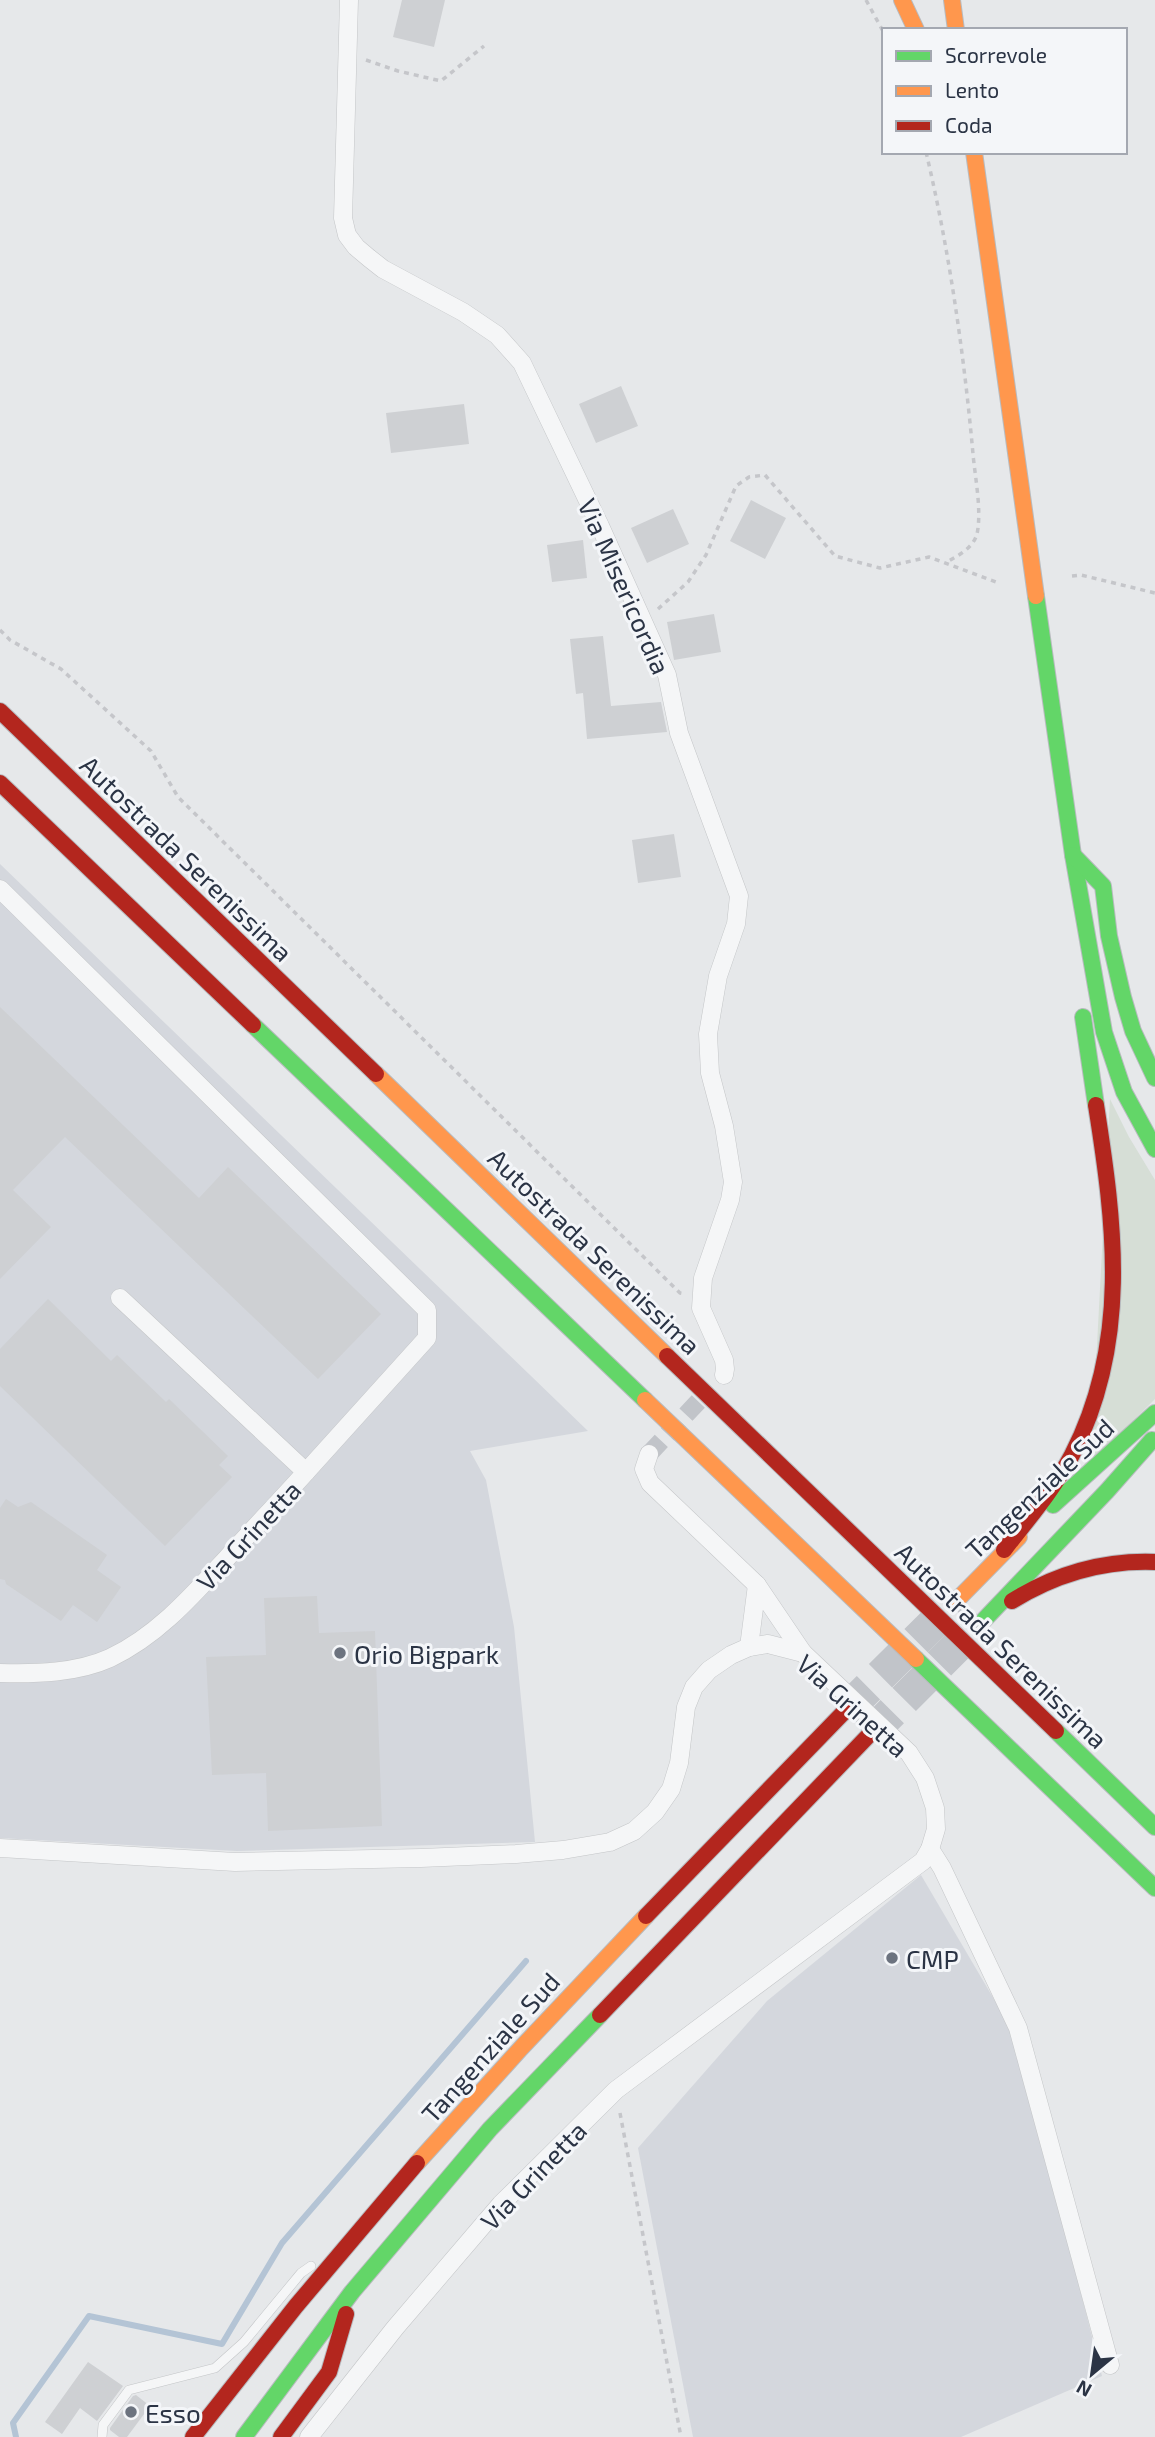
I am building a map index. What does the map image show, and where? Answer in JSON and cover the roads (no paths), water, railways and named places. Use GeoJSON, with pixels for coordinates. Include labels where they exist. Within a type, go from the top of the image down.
{"type":"FeatureCollection","features":[{"type":"Feature","properties":{"kind":"highway"},"geometry":{"type":"LineString","coordinates":[[902,0],[915,28]]}},
{"type":"Feature","properties":{"kind":"highway"},"geometry":{"type":"LineString","coordinates":[[952,0],[956,28]]}},
{"type":"Feature","properties":{"kind":"highway"},"geometry":{"type":"LineString","coordinates":[[974,154],[1073,855],[1104,1032],[1124,1092],[1155,1149]]}},
{"type":"Feature","properties":{"kind":"highway"},"geometry":{"type":"LineString","coordinates":[[985,344],[1012,413]]}},
{"type":"Feature","properties":{"kind":"highway","name":"Autostrada Serenissima"},"geometry":{"type":"LineString","coordinates":[[0,711],[1155,1827]]}},
{"type":"Feature","properties":{"kind":"highway"},"geometry":{"type":"LineString","coordinates":[[0,783],[1155,1888]]}},
{"type":"Feature","properties":{"kind":"highway"},"geometry":{"type":"LineString","coordinates":[[1063,893],[1073,855]]}},
{"type":"Feature","properties":{"kind":"highway"},"geometry":{"type":"LineString","coordinates":[[1073,855],[1103,886],[1109,936],[1123,997],[1133,1031],[1155,1078]]}},
{"type":"Feature","properties":{"kind":"highway"},"geometry":{"type":"LineString","coordinates":[[1003,1550],[1056,1482],[1078,1442],[1105,1365],[1113,1314],[1113,1241],[1105,1158],[1080,1001]]}},
{"type":"Feature","properties":{"kind":"highway","name":"Tangenziale Sud"},"geometry":{"type":"LineString","coordinates":[[957,1600],[1003,1550],[1155,1413]]}},
{"type":"Feature","properties":{"kind":"highway","name":"Tangenziale Sud"},"geometry":{"type":"LineString","coordinates":[[1155,1437],[984,1620],[1020,1595],[1072,1573],[1105,1564],[1155,1562]]}},
{"type":"Feature","properties":{"kind":"highway","name":"Tangenziale Sud"},"geometry":{"type":"LineString","coordinates":[[193,2437],[355,2234],[475,2098],[581,1983],[845,1711]]}},
{"type":"Feature","properties":{"kind":"highway","name":"Tangenziale Sud"},"geometry":{"type":"LineString","coordinates":[[244,2437],[352,2292],[490,2129],[869,1735]]}},
{"type":"Feature","properties":{"kind":"highway"},"geometry":{"type":"LineString","coordinates":[[281,2437],[329,2372],[352,2292]]}},
{"type":"Feature","properties":{"kind":"street","name":"Via Misericordia"},"geometry":{"type":"LineString","coordinates":[[349,0],[342,218],[348,234],[356,247],[383,269],[463,312],[497,335],[510,348],[528,375],[667,675],[679,733],[739,896],[736,924],[718,976],[708,1034],[710,1073],[724,1126],[733,1182],[730,1200],[709,1255],[700,1299],[704,1318],[724,1360],[723,1375]]}},
{"type":"Feature","properties":{"kind":"street"},"geometry":{"type":"LineString","coordinates":[[0,889],[427,1310],[427,1338],[306,1472]]}},
{"type":"Feature","properties":{"kind":"street","name":"Via Grinetta"},"geometry":{"type":"LineString","coordinates":[[0,1673],[28,1674],[77,1669],[108,1659],[141,1642],[187,1600],[306,1472],[120,1298]]}},
{"type":"Feature","properties":{"kind":"street"},"geometry":{"type":"LineString","coordinates":[[649,1454],[644,1469],[650,1483],[757,1585],[803,1653]]}},
{"type":"Feature","properties":{"kind":"street"},"geometry":{"type":"LineString","coordinates":[[749,1647],[757,1585]]}},
{"type":"Feature","properties":{"kind":"street","name":"Via Grinetta"},"geometry":{"type":"LineString","coordinates":[[0,1848],[235,1862],[516,1853],[563,1850],[610,1842],[634,1831],[655,1812],[671,1789],[679,1763],[686,1707],[694,1687],[709,1670],[730,1654],[768,1644],[803,1653],[909,1752],[925,1778],[935,1808],[936,1829],[923,1861],[616,2091],[501,2204],[396,2328],[309,2437]]}},
{"type":"Feature","properties":{"kind":"street"},"geometry":{"type":"LineString","coordinates":[[930,1849],[942,1868],[1018,2028],[1110,2365]]}},
{"type":"Feature","properties":{"kind":"lane"},"geometry":{"type":"LineString","coordinates":[[102,2437],[103,2425],[129,2390],[215,2368],[244,2342],[301,2273],[355,2234]]}},
{"type":"Feature","properties":{"kind":"lane"},"geometry":{"type":"LineString","coordinates":[[313,2363],[352,2292]]}},
{"type":"Feature","properties":{"kind":"waterway"},"geometry":{"type":"LineString","coordinates":[[16,2437],[13,2423],[89,2316],[222,2344],[282,2243],[526,1961]]}},
{"type":"Feature","properties":{"kind":"tunnel"},"geometry":{"type":"LineString","coordinates":[[649,1454],[711,1388]]}},
{"type":"Feature","properties":{"kind":"tunnel"},"geometry":{"type":"LineString","coordinates":[[845,1711],[957,1600]]}},
{"type":"Feature","properties":{"kind":"tunnel"},"geometry":{"type":"LineString","coordinates":[[869,1735],[983,1620]]}},
{"type":"Feature","properties":{"kind":"place","name":"Orio Bigpark"},"geometry":{"type":"Point","coordinates":[340,1653]}},
{"type":"Feature","properties":{"kind":"place","name":"CMP"},"geometry":{"type":"Point","coordinates":[892,1958]}},
{"type":"Feature","properties":{"kind":"place","name":"Esso"},"geometry":{"type":"Point","coordinates":[131,2412]}}]}
